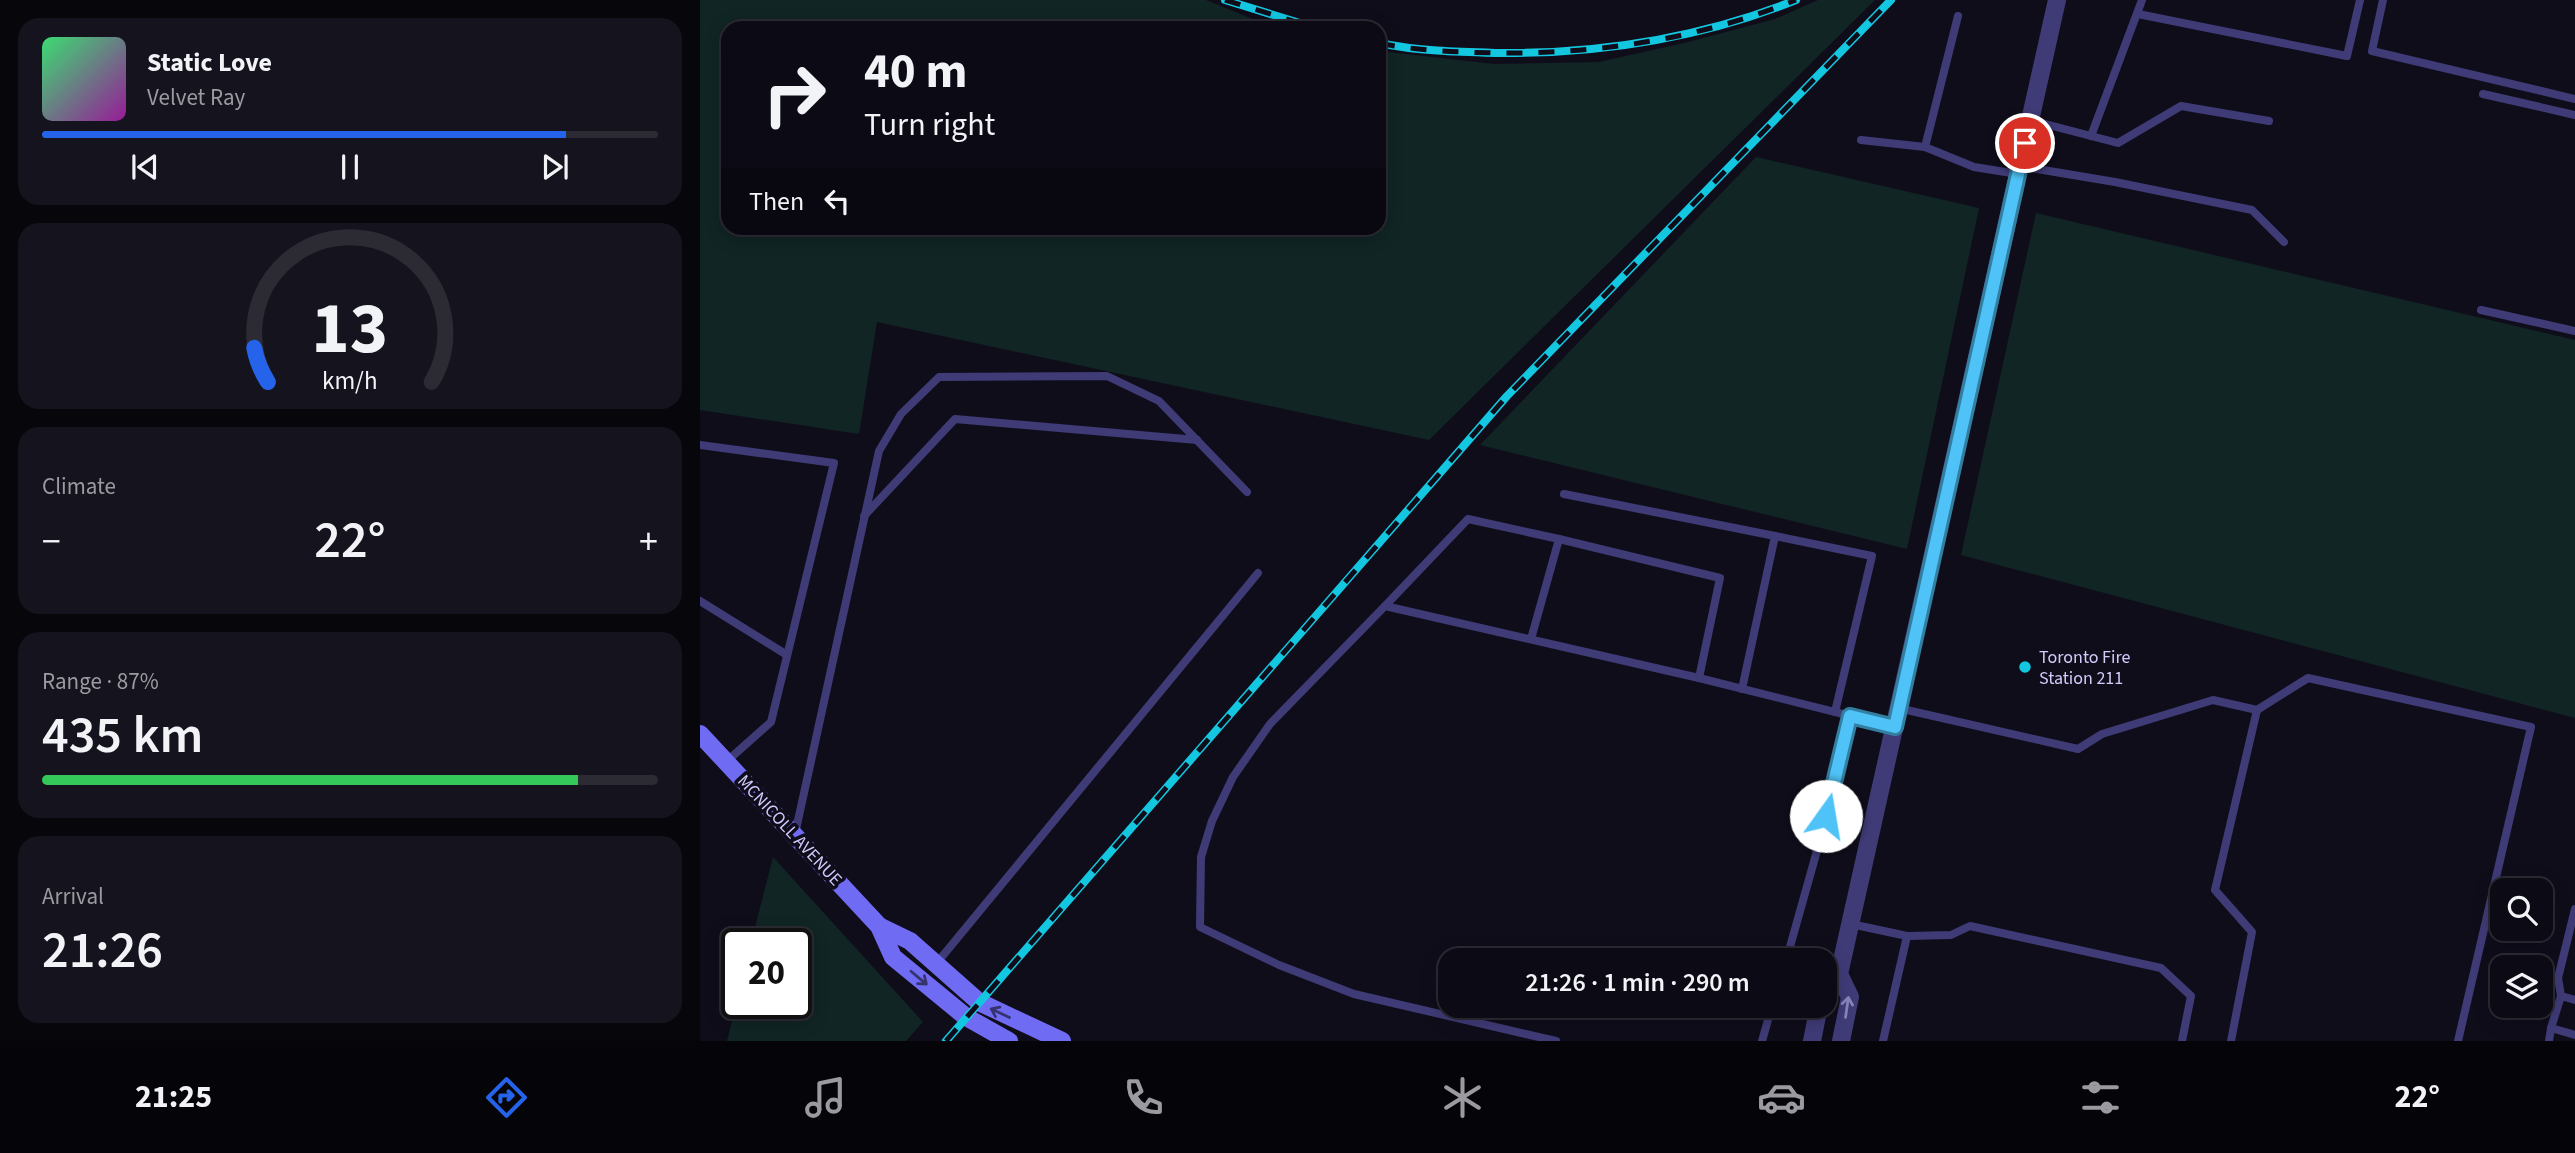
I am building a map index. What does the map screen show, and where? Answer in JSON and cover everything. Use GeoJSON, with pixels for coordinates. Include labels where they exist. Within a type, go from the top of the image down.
{"type":"FeatureCollection","features":[{"type":"Feature","properties":{"kind":"main road","name":"MCNICOLL AVENUE"},"geometry":{"type":"LineString","coordinates":[[700,734],[879,926],[893,957],[966,1017],[1009,1041]]}},
{"type":"Feature","properties":{"kind":"main road","name":"MCNICOLL AVENUE"},"geometry":{"type":"LineString","coordinates":[[879,926],[910,941],[988,1008],[1062,1041]]}},
{"type":"Feature","properties":{"kind":"street"},"geometry":{"type":"LineString","coordinates":[[1841,1041],[1850,997],[1839,974],[2057,0]]}},
{"type":"Feature","properties":{"kind":"street"},"geometry":{"type":"LineString","coordinates":[[1812,1041],[1817,1018]]}},
{"type":"Feature","properties":{"kind":"lane"},"geometry":{"type":"LineString","coordinates":[[2091,136],[2142,0]]}},
{"type":"Feature","properties":{"kind":"lane"},"geometry":{"type":"LineString","coordinates":[[2138,14],[2347,56],[2360,0]]}},
{"type":"Feature","properties":{"kind":"lane"},"geometry":{"type":"LineString","coordinates":[[2383,0],[2372,51],[2575,99]]}},
{"type":"Feature","properties":{"kind":"lane"},"geometry":{"type":"LineString","coordinates":[[1926,147],[1958,16]]}},
{"type":"Feature","properties":{"kind":"lane"},"geometry":{"type":"LineString","coordinates":[[2483,94],[2575,115]]}},
{"type":"Feature","properties":{"kind":"lane"},"geometry":{"type":"LineString","coordinates":[[2030,120],[2118,143],[2180,106],[2269,121]]}},
{"type":"Feature","properties":{"kind":"lane"},"geometry":{"type":"LineString","coordinates":[[1861,140],[1926,147],[1974,167],[2115,182],[2252,210],[2284,242]]}},
{"type":"Feature","properties":{"kind":"lane"},"geometry":{"type":"LineString","coordinates":[[2482,310],[2575,331]]}},
{"type":"Feature","properties":{"kind":"lane"},"geometry":{"type":"LineString","coordinates":[[795,834],[863,517],[880,451],[901,414],[939,377],[1107,376],[1159,401],[1247,492]]}},
{"type":"Feature","properties":{"kind":"lane"},"geometry":{"type":"LineString","coordinates":[[863,517],[955,419],[1197,440]]}},
{"type":"Feature","properties":{"kind":"lane"},"geometry":{"type":"LineString","coordinates":[[700,445],[834,463],[771,722],[726,762]]}},
{"type":"Feature","properties":{"kind":"lane"},"geometry":{"type":"LineString","coordinates":[[1564,494],[1872,556],[1835,712]]}},
{"type":"Feature","properties":{"kind":"lane"},"geometry":{"type":"LineString","coordinates":[[1556,1041],[1354,994],[1279,965],[1200,927],[1201,857],[1212,821],[1233,777],[1270,724],[1468,519],[1720,578],[1699,678]]}},
{"type":"Feature","properties":{"kind":"lane"},"geometry":{"type":"LineString","coordinates":[[1742,689],[1775,536]]}},
{"type":"Feature","properties":{"kind":"lane"},"geometry":{"type":"LineString","coordinates":[[1531,639],[1559,539]]}},
{"type":"Feature","properties":{"kind":"lane"},"geometry":{"type":"LineString","coordinates":[[936,964],[1258,573]]}},
{"type":"Feature","properties":{"kind":"lane"},"geometry":{"type":"LineString","coordinates":[[700,601],[787,655]]}},
{"type":"Feature","properties":{"kind":"lane"},"geometry":{"type":"LineString","coordinates":[[1385,606],[1699,678],[1895,727]]}},
{"type":"Feature","properties":{"kind":"lane"},"geometry":{"type":"LineString","coordinates":[[2231,1041],[2252,932],[2215,890],[2257,710],[2308,678],[2531,727],[2458,1041]]}},
{"type":"Feature","properties":{"kind":"lane"},"geometry":{"type":"LineString","coordinates":[[1898,708],[2078,749],[2102,734],[2213,700],[2257,710]]}},
{"type":"Feature","properties":{"kind":"lane"},"geometry":{"type":"LineString","coordinates":[[1790,948],[1820,841],[1850,716]]}},
{"type":"Feature","properties":{"kind":"lane"},"geometry":{"type":"LineString","coordinates":[[2549,1041],[2561,996],[2558,978],[2575,909]]}},
{"type":"Feature","properties":{"kind":"lane"},"geometry":{"type":"LineString","coordinates":[[1850,924],[1907,936],[1951,935],[1970,926],[2161,968],[2190,996],[2182,1041]]}},
{"type":"Feature","properties":{"kind":"lane"},"geometry":{"type":"LineString","coordinates":[[1883,1041],[1907,936]]}},
{"type":"Feature","properties":{"kind":"lane"},"geometry":{"type":"LineString","coordinates":[[2561,996],[2575,1000]]}},
{"type":"Feature","properties":{"kind":"lane"},"geometry":{"type":"LineString","coordinates":[[1762,1041],[1769,1018]]}},
{"type":"Feature","properties":{"kind":"lane"},"geometry":{"type":"LineString","coordinates":[[2551,1028],[2575,1035]]}},
{"type":"Feature","properties":{"kind":"green space"},"geometry":{"type":"Polygon","coordinates":[[[700,0],[1206,0],[1258,21],[721,21],[721,235],[1386,235],[1386,52],[1494,64],[1599,62],[1775,19],[1818,0],[1875,0],[1429,440],[877,322],[859,434],[700,410],[700,0]]]}},
{"type":"Feature","properties":{"kind":"green space"},"geometry":{"type":"Polygon","coordinates":[[[1756,157],[1979,208],[1907,549],[1480,445],[1756,157]]]}},
{"type":"Feature","properties":{"kind":"green space"},"geometry":{"type":"Polygon","coordinates":[[[2036,213],[2575,340],[2575,718],[1961,555],[2036,213]]]}},
{"type":"Feature","properties":{"kind":"green space"},"geometry":{"type":"Polygon","coordinates":[[[773,857],[923,1022],[906,1041],[727,1041],[732,1019],[812,1019],[812,928],[755,928],[773,857]]]}},
{"type":"Feature","properties":{"kind":"railway"},"geometry":{"type":"LineString","coordinates":[[1225,0],[1293,21]]}},
{"type":"Feature","properties":{"kind":"railway"},"geometry":{"type":"LineString","coordinates":[[1386,44],[1452,52],[1496,53],[1611,47],[1649,42],[1723,25],[1796,0]]}},
{"type":"Feature","properties":{"kind":"railway"},"geometry":{"type":"LineString","coordinates":[[946,1041],[1507,396],[1891,0]]}},
{"type":"Feature","properties":{"kind":"place","name":"Toronto Fire Station 211"},"geometry":{"type":"Point","coordinates":[2025,667]}},
{"type":"Feature","properties":{"kind":"route"},"geometry":{"type":"LineString","coordinates":[[1826,816],[1850,716],[1895,727],[2025,143]]}}]}
